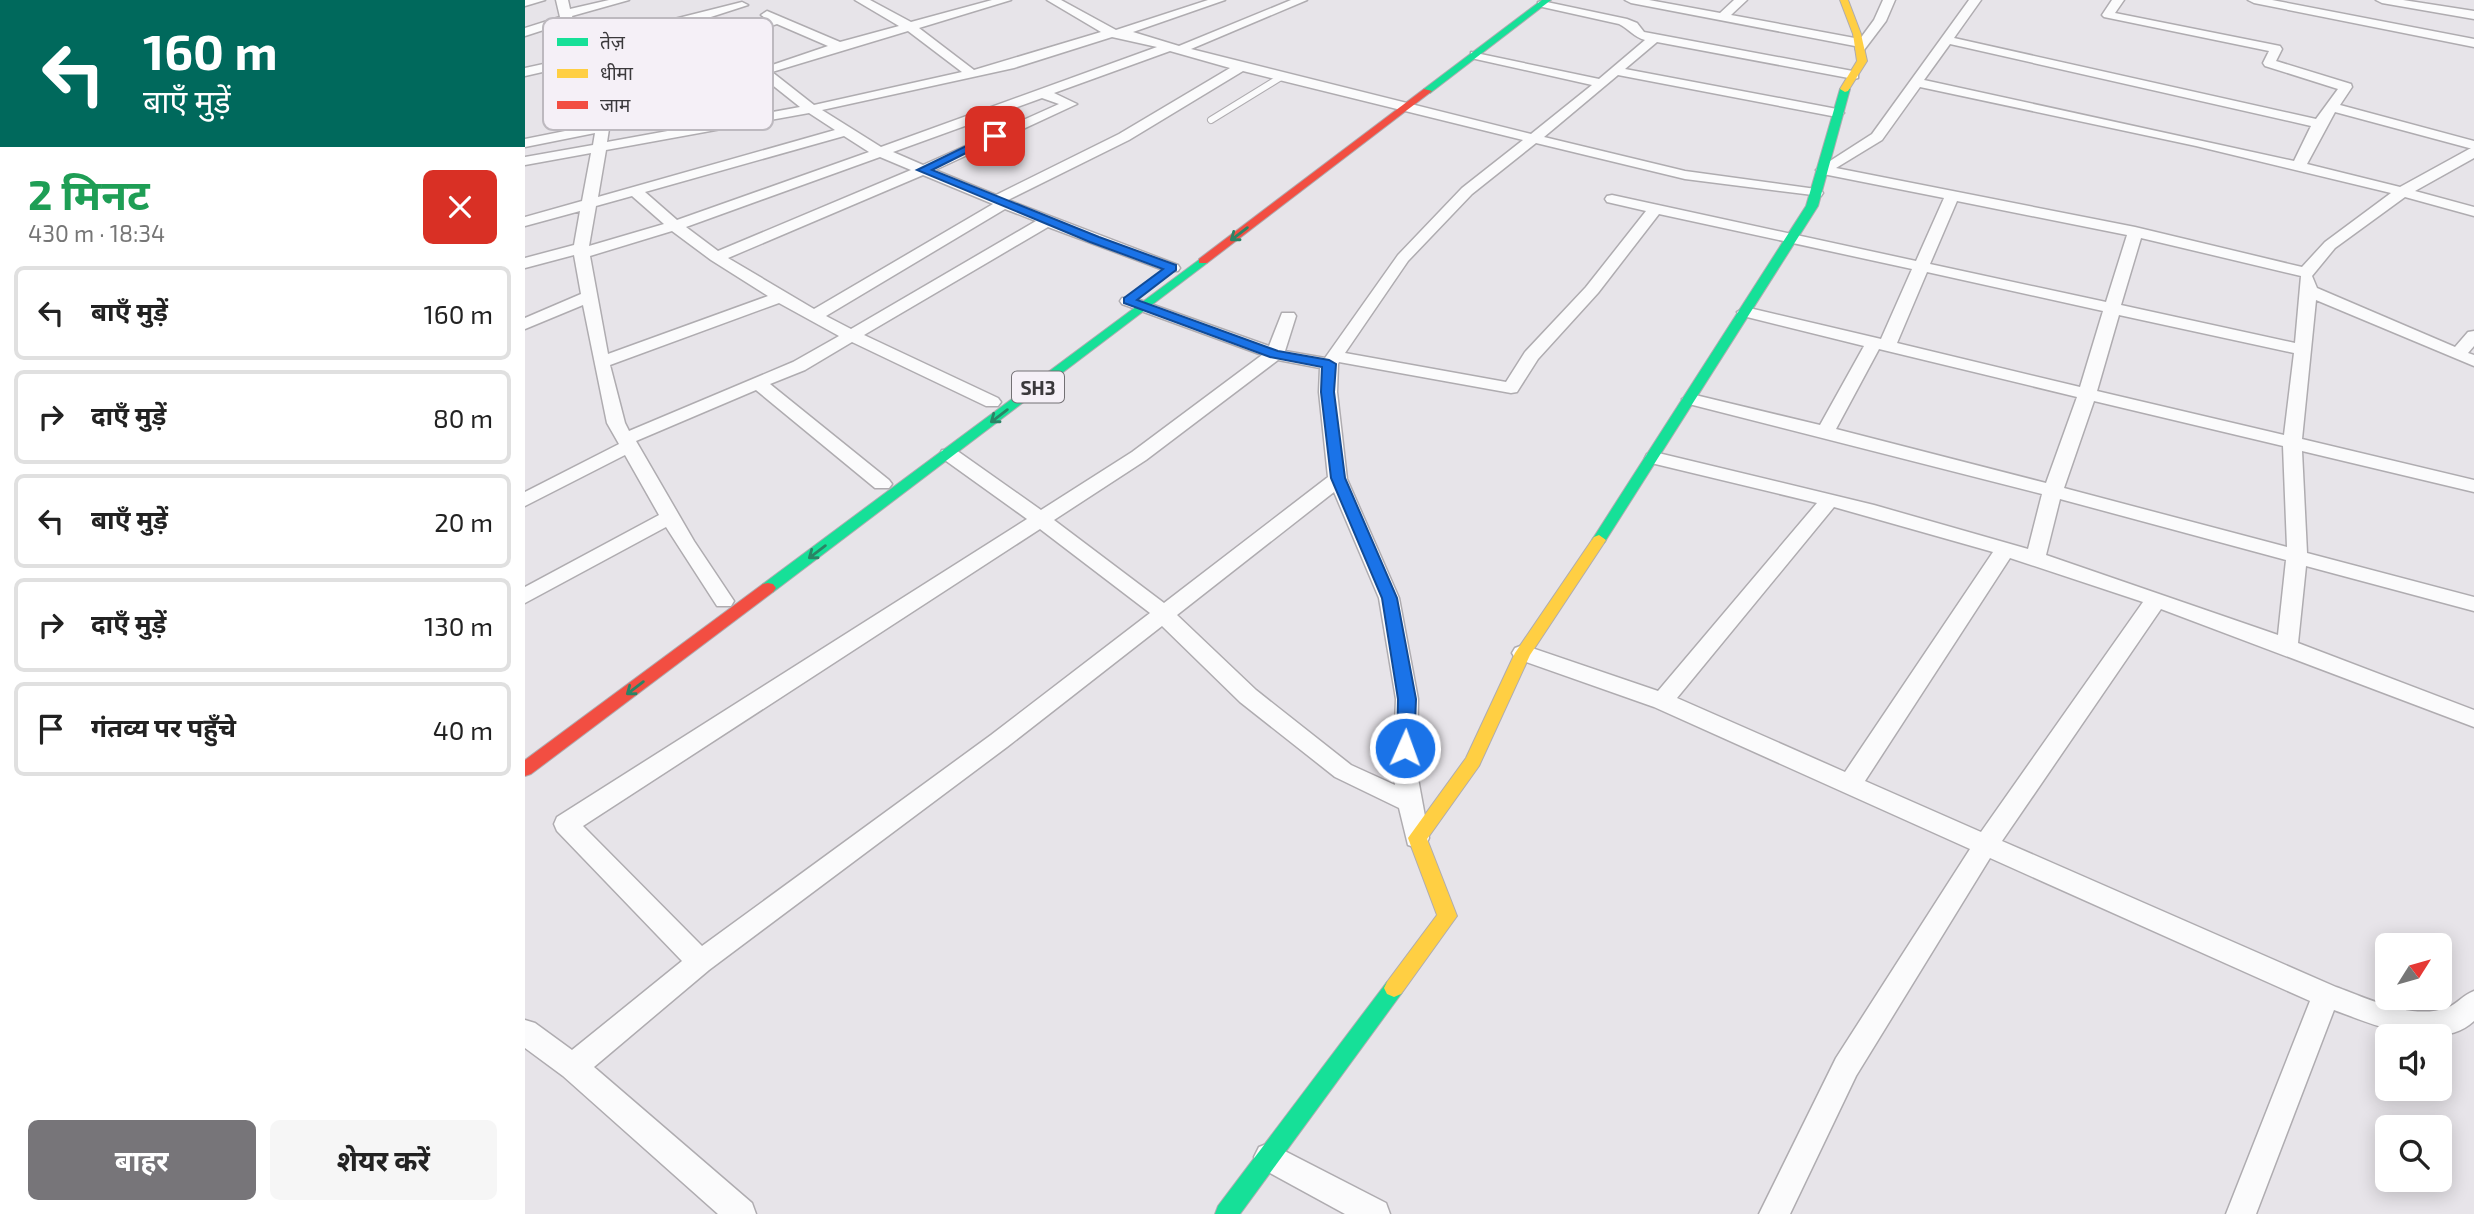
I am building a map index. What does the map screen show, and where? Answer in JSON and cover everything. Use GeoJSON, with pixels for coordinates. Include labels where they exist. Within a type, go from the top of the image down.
{"type":"FeatureCollection","features":[{"type":"Feature","properties":{"kind":"main road"},"geometry":{"type":"LineString","coordinates":[[1226,1214],[1447,916],[1417,838],[1473,761],[1523,653],[1654,458],[1812,206],[1837,113],[1845,90],[1862,61],[1844,0]]}},
{"type":"Feature","properties":{"kind":"main road","name":"SH3"},"geometry":{"type":"LineString","coordinates":[[625,674],[992,402],[1136,303],[1172,268],[1398,106],[1475,55],[1535,1]]}},
{"type":"Feature","properties":{"kind":"main road","name":"SH3"},"geometry":{"type":"LineString","coordinates":[[525,769],[949,454],[1136,303],[1535,1]]}},
{"type":"Feature","properties":{"kind":"street"},"geometry":{"type":"LineString","coordinates":[[525,4],[539,0]]}},
{"type":"Feature","properties":{"kind":"street"},"geometry":{"type":"LineString","coordinates":[[564,11],[623,0]]}},
{"type":"Feature","properties":{"kind":"street"},"geometry":{"type":"LineString","coordinates":[[861,0],[881,5],[972,74]]}},
{"type":"Feature","properties":{"kind":"street"},"geometry":{"type":"LineString","coordinates":[[773,68],[839,46],[1005,0]]}},
{"type":"Feature","properties":{"kind":"street"},"geometry":{"type":"LineString","coordinates":[[1053,0],[1114,33],[1280,77],[1685,174],[1816,193]]}},
{"type":"Feature","properties":{"kind":"street"},"geometry":{"type":"LineString","coordinates":[[1042,93],[1047,72],[1114,33],[1219,0]]}},
{"type":"Feature","properties":{"kind":"street"},"geometry":{"type":"LineString","coordinates":[[773,116],[972,74],[1047,72],[1172,49],[1301,0]]}},
{"type":"Feature","properties":{"kind":"street"},"geometry":{"type":"LineString","coordinates":[[1631,0],[1859,45],[1880,22],[1889,0]]}},
{"type":"Feature","properties":{"kind":"street"},"geometry":{"type":"LineString","coordinates":[[1723,18],[1741,0]]}},
{"type":"Feature","properties":{"kind":"street"},"geometry":{"type":"LineString","coordinates":[[1823,170],[1877,137],[1975,0]]}},
{"type":"Feature","properties":{"kind":"street"},"geometry":{"type":"LineString","coordinates":[[2118,0],[2108,15],[2276,50],[2269,63],[2346,86],[2319,124],[2299,165]]}},
{"type":"Feature","properties":{"kind":"street"},"geometry":{"type":"LineString","coordinates":[[2254,0],[2474,43]]}},
{"type":"Feature","properties":{"kind":"street"},"geometry":{"type":"LineString","coordinates":[[2382,0],[2474,15]]}},
{"type":"Feature","properties":{"kind":"street"},"geometry":{"type":"LineString","coordinates":[[2458,12],[2472,0]]}},
{"type":"Feature","properties":{"kind":"street"},"geometry":{"type":"LineString","coordinates":[[1535,1],[1623,21],[1633,26],[1640,35],[1854,75]]}},
{"type":"Feature","properties":{"kind":"street"},"geometry":{"type":"LineString","coordinates":[[694,18],[738,2],[773,18]]}},
{"type":"Feature","properties":{"kind":"street"},"geometry":{"type":"LineString","coordinates":[[773,18],[839,46]]}},
{"type":"Feature","properties":{"kind":"street"},"geometry":{"type":"LineString","coordinates":[[773,21],[777,20]]}},
{"type":"Feature","properties":{"kind":"street"},"geometry":{"type":"LineString","coordinates":[[525,32],[543,22]]}},
{"type":"Feature","properties":{"kind":"street"},"geometry":{"type":"LineString","coordinates":[[1417,838],[1405,772],[1407,699],[1389,598],[1338,478],[1328,392],[1332,360],[1403,258],[1467,191],[1534,139],[1654,38]]}},
{"type":"Feature","properties":{"kind":"street"},"geometry":{"type":"LineString","coordinates":[[1948,40],[2319,124]]}},
{"type":"Feature","properties":{"kind":"street"},"geometry":{"type":"LineString","coordinates":[[1475,55],[1602,83]]}},
{"type":"Feature","properties":{"kind":"street"},"geometry":{"type":"LineString","coordinates":[[813,317],[1000,202],[1124,138],[1241,67]]}},
{"type":"Feature","properties":{"kind":"street"},"geometry":{"type":"LineString","coordinates":[[525,72],[543,68]]}},
{"type":"Feature","properties":{"kind":"street"},"geometry":{"type":"LineString","coordinates":[[1616,71],[1837,113]]}},
{"type":"Feature","properties":{"kind":"street"},"geometry":{"type":"LineString","coordinates":[[773,79],[811,109],[877,151],[1047,221],[1172,268]]}},
{"type":"Feature","properties":{"kind":"street"},"geometry":{"type":"LineString","coordinates":[[1916,82],[2299,165],[2474,212]]}},
{"type":"Feature","properties":{"kind":"street"},"geometry":{"type":"LineString","coordinates":[[525,263],[582,251],[676,225],[1042,93],[1070,104],[923,170],[716,257]]}},
{"type":"Feature","properties":{"kind":"street"},"geometry":{"type":"LineString","coordinates":[[2332,107],[2474,145]]}},
{"type":"Feature","properties":{"kind":"street"},"geometry":{"type":"LineString","coordinates":[[525,144],[589,130]]}},
{"type":"Feature","properties":{"kind":"street"},"geometry":{"type":"LineString","coordinates":[[603,130],[582,251],[616,423],[670,517],[724,601]]}},
{"type":"Feature","properties":{"kind":"street"},"geometry":{"type":"LineString","coordinates":[[525,161],[697,130]]}},
{"type":"Feature","properties":{"kind":"street"},"geometry":{"type":"LineString","coordinates":[[525,222],[845,131]]}},
{"type":"Feature","properties":{"kind":"street"},"geometry":{"type":"LineString","coordinates":[[2287,648],[2297,557],[2292,443],[2303,351],[2307,282],[2330,245],[2402,192],[2474,152]]}},
{"type":"Feature","properties":{"kind":"street"},"geometry":{"type":"LineString","coordinates":[[1823,170],[2135,232],[2307,282],[2343,307],[2466,357],[2474,336]]}},
{"type":"Feature","properties":{"kind":"street"},"geometry":{"type":"LineString","coordinates":[[635,191],[716,257],[813,317],[907,365],[992,402]]}},
{"type":"Feature","properties":{"kind":"street"},"geometry":{"type":"LineString","coordinates":[[1825,432],[1881,345],[1923,267],[1952,196]]}},
{"type":"Feature","properties":{"kind":"street"},"geometry":{"type":"LineString","coordinates":[[1612,199],[2303,351]]}},
{"type":"Feature","properties":{"kind":"street"},"geometry":{"type":"LineString","coordinates":[[1136,303],[1275,354],[1332,360],[1511,388],[1531,356],[1592,290],[1655,208]]}},
{"type":"Feature","properties":{"kind":"street"},"geometry":{"type":"LineString","coordinates":[[525,500],[627,442],[799,366],[853,337],[1047,221]]}},
{"type":"Feature","properties":{"kind":"street"},"geometry":{"type":"LineString","coordinates":[[2035,559],[2053,491],[2087,394],[2135,232]]}},
{"type":"Feature","properties":{"kind":"street"},"geometry":{"type":"LineString","coordinates":[[525,324],[591,296]]}},
{"type":"Feature","properties":{"kind":"street"},"geometry":{"type":"LineString","coordinates":[[602,362],[782,297]]}},
{"type":"Feature","properties":{"kind":"street"},"geometry":{"type":"LineString","coordinates":[[1745,312],[2474,486]]}},
{"type":"Feature","properties":{"kind":"street"},"geometry":{"type":"LineString","coordinates":[[700,962],[566,824],[1139,456],[1275,354],[1288,316]]}},
{"type":"Feature","properties":{"kind":"street"},"geometry":{"type":"LineString","coordinates":[[758,383],[883,484]]}},
{"type":"Feature","properties":{"kind":"street"},"geometry":{"type":"LineString","coordinates":[[1691,399],[2053,491],[2474,604]]}},
{"type":"Feature","properties":{"kind":"street"},"geometry":{"type":"LineString","coordinates":[[949,454],[1041,520],[1162,613],[1248,696],[1343,771],[1410,802]]}},
{"type":"Feature","properties":{"kind":"street"},"geometry":{"type":"LineString","coordinates":[[1654,458],[1945,531],[2035,559],[2287,648],[2474,719]]}},
{"type":"Feature","properties":{"kind":"street"},"geometry":{"type":"LineString","coordinates":[[573,1067],[700,962],[999,741],[1338,478]]}},
{"type":"Feature","properties":{"kind":"street"},"geometry":{"type":"LineString","coordinates":[[1662,701],[1829,501]]}},
{"type":"Feature","properties":{"kind":"street"},"geometry":{"type":"LineString","coordinates":[[525,596],[670,517]]}},
{"type":"Feature","properties":{"kind":"street"},"geometry":{"type":"LineString","coordinates":[[1849,786],[2005,550]]}},
{"type":"Feature","properties":{"kind":"street"},"geometry":{"type":"LineString","coordinates":[[1774,1214],[1846,1067],[1985,846],[2155,601]]}},
{"type":"Feature","properties":{"kind":"street"},"geometry":{"type":"LineString","coordinates":[[1523,653],[1662,701],[1985,846],[2326,995],[2387,1018],[2432,1025],[2460,1016],[2474,1003]]}},
{"type":"Feature","properties":{"kind":"street"},"geometry":{"type":"LineString","coordinates":[[2241,1214],[2326,995]]}},
{"type":"Feature","properties":{"kind":"street"},"geometry":{"type":"LineString","coordinates":[[525,1032],[573,1067],[741,1214]]}},
{"type":"Feature","properties":{"kind":"street"},"geometry":{"type":"LineString","coordinates":[[1269,1157],[1375,1214]]}},
{"type":"Feature","properties":{"kind":"lane"},"geometry":{"type":"LineString","coordinates":[[1211,120],[1280,77]]}},
{"type":"Feature","properties":{"kind":"traffic: fast"},"geometry":{"type":"LineString","coordinates":[[1427,91],[1547,0]]}},
{"type":"Feature","properties":{"kind":"traffic: fast"},"geometry":{"type":"LineString","coordinates":[[1599,540],[1812,206],[1845,89]]}},
{"type":"Feature","properties":{"kind":"traffic: fast"},"geometry":{"type":"LineString","coordinates":[[768,588],[1203,261]]}},
{"type":"Feature","properties":{"kind":"traffic: fast"},"geometry":{"type":"LineString","coordinates":[[1226,1214],[1394,988]]}},
{"type":"Feature","properties":{"kind":"traffic: slow"},"geometry":{"type":"LineString","coordinates":[[1844,0],[1857,34],[1862,61],[1845,89]]}},
{"type":"Feature","properties":{"kind":"traffic: slow"},"geometry":{"type":"LineString","coordinates":[[1394,988],[1447,916],[1417,838],[1473,761],[1523,653],[1599,540]]}},
{"type":"Feature","properties":{"kind":"traffic: jam"},"geometry":{"type":"LineString","coordinates":[[1203,261],[1427,91]]}},
{"type":"Feature","properties":{"kind":"traffic: jam"},"geometry":{"type":"LineString","coordinates":[[525,769],[768,588]]}},
{"type":"Feature","properties":{"kind":"route"},"geometry":{"type":"LineString","coordinates":[[995,136],[923,170],[1094,240],[1172,268],[1128,301],[1275,354],[1329,364],[1328,392],[1338,478],[1357,517],[1389,598],[1407,699],[1405,748]]}}]}
